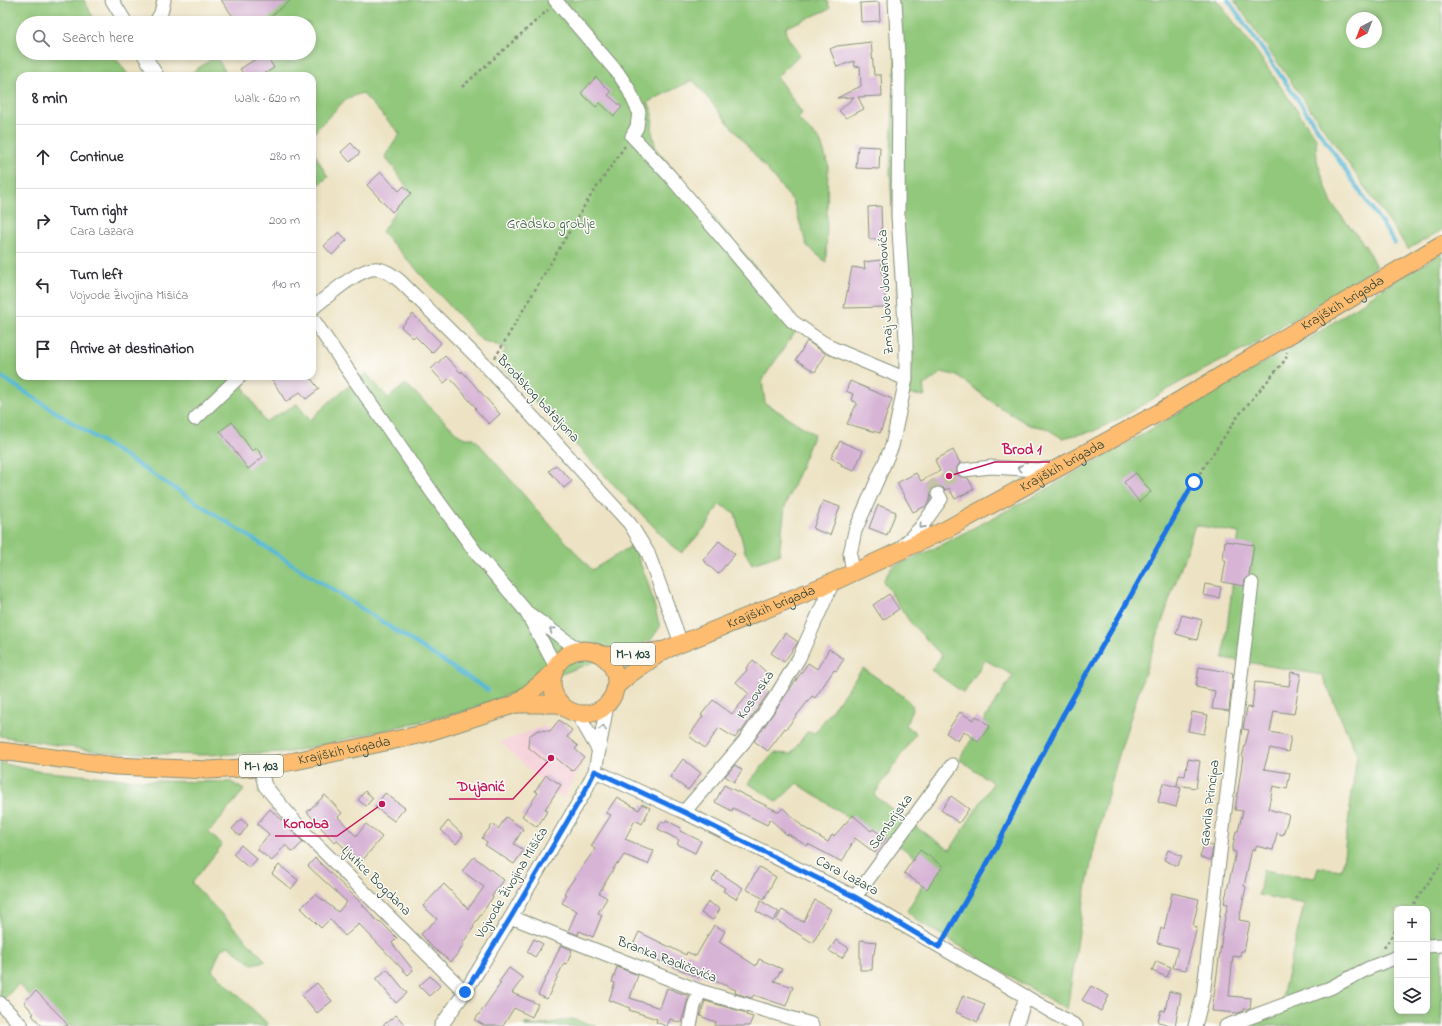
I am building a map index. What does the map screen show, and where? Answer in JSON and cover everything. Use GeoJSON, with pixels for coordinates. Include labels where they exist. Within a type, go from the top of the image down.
{"type":"FeatureCollection","features":[{"type":"Feature","properties":{"kind":"main road","name":"Krajiških brigada"},"geometry":{"type":"LineString","coordinates":[[616,686],[630,674],[665,650],[833,582],[947,529],[1160,412],[1442,244]]}},
{"type":"Feature","properties":{"kind":"main road","name":"M-I 103"},"geometry":{"type":"LineString","coordinates":[[555,670],[566,656],[579,650],[587,650],[602,655],[610,663],[615,674],[616,686],[614,695],[607,705]]}},
{"type":"Feature","properties":{"kind":"main road","name":"Krajiških brigada"},"geometry":{"type":"LineString","coordinates":[[602,655],[622,656],[665,650]]}},
{"type":"Feature","properties":{"kind":"main road","name":"Krajiških brigada"},"geometry":{"type":"LineString","coordinates":[[516,704],[555,670]]}},
{"type":"Feature","properties":{"kind":"main road"},"geometry":{"type":"LineString","coordinates":[[555,670],[552,681],[553,689],[561,704]]}},
{"type":"Feature","properties":{"kind":"main road","name":"Krajiških brigada"},"geometry":{"type":"LineString","coordinates":[[0,751],[115,766],[209,770],[260,767],[423,734],[516,704],[561,704]]}},
{"type":"Feature","properties":{"kind":"main road","name":"M-I 103"},"geometry":{"type":"LineString","coordinates":[[561,704],[577,713]]}},
{"type":"Feature","properties":{"kind":"main road"},"geometry":{"type":"LineString","coordinates":[[577,713],[586,714],[594,712],[607,705]]}},
{"type":"Feature","properties":{"kind":"street"},"geometry":{"type":"LineString","coordinates":[[112,0],[122,16]]}},
{"type":"Feature","properties":{"kind":"street"},"geometry":{"type":"LineString","coordinates":[[158,16],[164,0]]}},
{"type":"Feature","properties":{"kind":"street","name":"Zmaj Jove Jovanovića"},"geometry":{"type":"LineString","coordinates":[[853,572],[850,554],[855,531],[892,446],[906,379],[906,339],[898,216],[899,74],[895,0]]}},
{"type":"Feature","properties":{"kind":"street"},"geometry":{"type":"LineString","coordinates":[[552,5],[618,73],[628,88],[639,112],[637,127],[632,136],[669,175],[792,321],[832,348],[906,379]]}},
{"type":"Feature","properties":{"kind":"street"},"geometry":{"type":"LineString","coordinates":[[148,60],[155,72]]}},
{"type":"Feature","properties":{"kind":"street","name":"Brodskog bataljona"},"geometry":{"type":"LineString","coordinates":[[316,306],[361,272],[378,268],[390,273],[400,281],[488,369],[630,524],[648,553],[682,643]]}},
{"type":"Feature","properties":{"kind":"street"},"geometry":{"type":"LineString","coordinates":[[316,324],[434,495],[477,554],[525,610],[579,650]]}},
{"type":"Feature","properties":{"kind":"street"},"geometry":{"type":"LineString","coordinates":[[195,419],[236,380]]}},
{"type":"Feature","properties":{"kind":"street"},"geometry":{"type":"LineString","coordinates":[[964,470],[991,467],[1037,470],[1059,468]]}},
{"type":"Feature","properties":{"kind":"street"},"geometry":{"type":"LineString","coordinates":[[895,554],[930,516],[942,499],[938,494]]}},
{"type":"Feature","properties":{"kind":"street","name":"Kosovska"},"geometry":{"type":"LineString","coordinates":[[684,812],[744,742],[776,696],[799,658],[833,582]]}},
{"type":"Feature","properties":{"kind":"street","name":"Gavrila Principa"},"geometry":{"type":"LineString","coordinates":[[1195,1026],[1203,996],[1252,583]]}},
{"type":"Feature","properties":{"kind":"street"},"geometry":{"type":"LineString","coordinates":[[525,610],[555,670]]}},
{"type":"Feature","properties":{"kind":"street","name":"Vojvode Živojina Mišića"},"geometry":{"type":"LineString","coordinates":[[440,1026],[465,992],[584,793],[595,771],[607,705]]}},
{"type":"Feature","properties":{"kind":"street"},"geometry":{"type":"LineString","coordinates":[[577,713],[598,751]]}},
{"type":"Feature","properties":{"kind":"street","name":"Sembrijska"},"geometry":{"type":"LineString","coordinates":[[855,897],[952,765]]}},
{"type":"Feature","properties":{"kind":"street","name":"Ljutice Bogdana"},"geometry":{"type":"LineString","coordinates":[[260,767],[265,786],[302,830],[465,992]]}},
{"type":"Feature","properties":{"kind":"street","name":"Cara Lazara"},"geometry":{"type":"LineString","coordinates":[[595,771],[684,812],[855,897],[1076,1026]]}},
{"type":"Feature","properties":{"kind":"street","name":"Branka Radičevića"},"geometry":{"type":"LineString","coordinates":[[511,917],[700,991],[811,1024],[812,1026]]}},
{"type":"Feature","properties":{"kind":"street"},"geometry":{"type":"LineString","coordinates":[[1430,946],[1442,945]]}},
{"type":"Feature","properties":{"kind":"street"},"geometry":{"type":"LineString","coordinates":[[1226,1026],[1330,988],[1369,968],[1394,958]]}},
{"type":"Feature","properties":{"kind":"street"},"geometry":{"type":"LineString","coordinates":[[690,1026],[694,1006],[700,991]]}},
{"type":"Feature","properties":{"kind":"street"},"geometry":{"type":"LineString","coordinates":[[1016,1026],[1026,997]]}},
{"type":"Feature","properties":{"kind":"street"},"geometry":{"type":"LineString","coordinates":[[0,1002],[22,1026]]}},
{"type":"Feature","properties":{"kind":"path"},"geometry":{"type":"LineString","coordinates":[[462,87],[552,5]]}},
{"type":"Feature","properties":{"kind":"path"},"geometry":{"type":"LineString","coordinates":[[488,369],[586,203],[632,136]]}},
{"type":"Feature","properties":{"kind":"path"},"geometry":{"type":"LineString","coordinates":[[939,947],[996,848],[1063,715],[1194,482],[1238,416],[1286,359],[1288,336]]}},
{"type":"Feature","properties":{"kind":"path"},"geometry":{"type":"LineString","coordinates":[[1412,906],[1442,864]]}},
{"type":"Feature","properties":{"kind":"shaded area"},"geometry":{"type":"Polygon","coordinates":[[[545,726],[584,760],[563,798],[552,791],[500,742],[545,726]]]}},
{"type":"Feature","properties":{"kind":"green space"},"geometry":{"type":"Polygon","coordinates":[[[0,0],[84,0],[92,16],[16,16],[16,60],[117,60],[126,72],[16,72],[16,380],[248,380],[242,385],[265,422],[297,404],[310,420],[335,397],[366,373],[388,398],[406,384],[459,435],[465,438],[474,438],[543,517],[592,570],[633,545],[648,583],[660,627],[651,640],[462,712],[290,752],[203,755],[101,752],[0,736],[0,0]]]}},
{"type":"Feature","properties":{"kind":"green space","name":"Gradsko groblje"},"geometry":{"type":"Polygon","coordinates":[[[283,0],[827,0],[830,9],[786,27],[787,36],[799,55],[777,77],[802,113],[798,119],[820,140],[828,164],[826,262],[807,246],[793,201],[693,80],[648,102],[653,113],[652,132],[656,149],[779,295],[772,302],[796,331],[762,380],[765,403],[814,434],[785,506],[779,555],[752,564],[745,552],[735,513],[719,504],[709,523],[682,553],[672,546],[498,363],[506,348],[481,340],[382,232],[409,190],[385,156],[400,134],[362,93],[346,99],[316,130],[316,72],[262,72],[277,60],[316,60],[316,16],[264,16],[283,0]]]}},
{"type":"Feature","properties":{"kind":"green space"},"geometry":{"type":"Polygon","coordinates":[[[895,0],[1217,0],[1256,51],[1316,138],[1317,161],[1332,204],[1366,247],[1376,267],[1251,346],[1182,381],[1124,416],[1094,431],[1062,438],[1046,428],[1029,425],[993,403],[958,376],[942,372],[923,386],[925,396],[905,394],[890,171],[897,25],[895,0]]]}},
{"type":"Feature","properties":{"kind":"green space"},"geometry":{"type":"Polygon","coordinates":[[[1234,0],[1442,0],[1442,230],[1408,249],[1234,0]]]}},
{"type":"Feature","properties":{"kind":"green space"},"geometry":{"type":"Polygon","coordinates":[[[210,60],[218,60],[226,72],[193,72],[210,60]]]}},
{"type":"Feature","properties":{"kind":"green space"},"geometry":{"type":"Polygon","coordinates":[[[316,156],[328,177],[316,187],[316,156]]]}},
{"type":"Feature","properties":{"kind":"green space"},"geometry":{"type":"Polygon","coordinates":[[[1442,253],[1442,1026],[1233,1026],[1281,1002],[1304,904],[1259,895],[1263,870],[1315,878],[1318,867],[1342,870],[1357,755],[1322,675],[1223,658],[1239,533],[1195,525],[1136,699],[1098,830],[1079,933],[1067,1010],[918,921],[907,911],[932,869],[897,844],[883,841],[797,783],[777,802],[748,783],[774,753],[791,754],[807,732],[815,733],[863,668],[903,696],[913,706],[906,725],[916,733],[874,795],[911,824],[950,850],[993,783],[959,759],[1013,675],[985,660],[964,693],[931,670],[942,656],[910,622],[883,581],[892,567],[931,550],[1031,498],[1264,363],[1309,339],[1382,289],[1442,253]]]}},
{"type":"Feature","properties":{"kind":"green space"},"geometry":{"type":"Polygon","coordinates":[[[0,763],[37,771],[148,781],[231,782],[244,790],[209,832],[222,845],[192,883],[266,961],[252,964],[229,946],[221,949],[212,970],[268,1024],[267,1026],[59,1026],[18,984],[3,1000],[0,997],[0,763]]]}},
{"type":"Feature","properties":{"kind":"green space"},"geometry":{"type":"Polygon","coordinates":[[[571,1019],[597,1026],[536,1026],[571,1019]]]}},
{"type":"Feature","properties":{"kind":"green space"},"geometry":{"type":"Polygon","coordinates":[[[525,1023],[536,1026],[525,1026],[525,1023]]]}},
{"type":"Feature","properties":{"kind":"building"},"geometry":{"type":"Polygon","coordinates":[[[221,0],[291,0],[272,16],[233,16],[221,0]]]}},
{"type":"Feature","properties":{"kind":"building"},"geometry":{"type":"Polygon","coordinates":[[[879,2],[880,21],[861,22],[860,3],[879,2]]]}},
{"type":"Feature","properties":{"kind":"building"},"geometry":{"type":"Polygon","coordinates":[[[871,42],[874,75],[881,75],[882,96],[858,97],[864,109],[846,118],[839,111],[854,97],[837,98],[861,86],[860,66],[855,67],[854,61],[837,67],[830,49],[837,46],[871,42]]]}},
{"type":"Feature","properties":{"kind":"building"},"geometry":{"type":"Polygon","coordinates":[[[254,60],[269,60],[274,68],[268,72],[242,72],[240,69],[254,60]]]}},
{"type":"Feature","properties":{"kind":"building"},"geometry":{"type":"Polygon","coordinates":[[[596,77],[611,92],[608,95],[622,107],[614,116],[600,103],[596,107],[581,93],[596,77]]]}},
{"type":"Feature","properties":{"kind":"building"},"geometry":{"type":"Polygon","coordinates":[[[351,143],[360,153],[350,162],[341,152],[351,143]]]}},
{"type":"Feature","properties":{"kind":"building"},"geometry":{"type":"Polygon","coordinates":[[[858,146],[880,147],[879,169],[856,168],[858,146]]]}},
{"type":"Feature","properties":{"kind":"building"},"geometry":{"type":"Polygon","coordinates":[[[381,172],[399,191],[404,186],[411,193],[392,212],[367,185],[381,172]]]}},
{"type":"Feature","properties":{"kind":"building"},"geometry":{"type":"Polygon","coordinates":[[[881,206],[882,239],[869,239],[868,207],[881,206]]]}},
{"type":"Feature","properties":{"kind":"building"},"geometry":{"type":"Polygon","coordinates":[[[339,232],[347,240],[332,255],[324,246],[339,232]]]}},
{"type":"Feature","properties":{"kind":"building"},"geometry":{"type":"Polygon","coordinates":[[[881,260],[883,284],[885,284],[885,307],[844,308],[852,267],[865,269],[864,262],[881,260]]]}},
{"type":"Feature","properties":{"kind":"building"},"geometry":{"type":"Polygon","coordinates":[[[413,314],[441,343],[432,353],[415,336],[413,338],[401,327],[413,314]]]}},
{"type":"Feature","properties":{"kind":"building"},"geometry":{"type":"Polygon","coordinates":[[[807,341],[826,354],[815,372],[796,360],[807,341]]]}},
{"type":"Feature","properties":{"kind":"building"},"geometry":{"type":"Polygon","coordinates":[[[445,356],[461,373],[462,371],[500,414],[489,424],[450,378],[444,383],[431,369],[445,356]]]}},
{"type":"Feature","properties":{"kind":"building"},"geometry":{"type":"Polygon","coordinates":[[[272,380],[312,380],[319,389],[306,399],[300,392],[286,402],[272,380]]]}},
{"type":"Feature","properties":{"kind":"building"},"geometry":{"type":"Polygon","coordinates":[[[850,381],[892,399],[880,433],[847,424],[857,403],[851,400],[853,394],[846,391],[850,381]]]}},
{"type":"Feature","properties":{"kind":"building"},"geometry":{"type":"Polygon","coordinates":[[[232,422],[252,451],[257,448],[263,457],[248,469],[220,431],[232,422]]]}},
{"type":"Feature","properties":{"kind":"building"},"geometry":{"type":"Polygon","coordinates":[[[840,441],[863,451],[854,471],[841,466],[842,464],[831,458],[840,441]]]}},
{"type":"Feature","properties":{"kind":"building"},"geometry":{"type":"Polygon","coordinates":[[[953,450],[960,463],[957,467],[957,474],[961,477],[968,478],[974,489],[955,499],[949,488],[945,490],[942,487],[934,487],[931,490],[930,500],[926,506],[913,512],[897,483],[916,473],[921,481],[940,471],[935,460],[953,450]]]}},
{"type":"Feature","properties":{"kind":"building"},"geometry":{"type":"Polygon","coordinates":[[[556,465],[572,481],[564,488],[549,471],[556,465]]]}},
{"type":"Feature","properties":{"kind":"building"},"geometry":{"type":"Polygon","coordinates":[[[1136,473],[1151,492],[1139,502],[1124,482],[1136,473]]]}},
{"type":"Feature","properties":{"kind":"building"},"geometry":{"type":"Polygon","coordinates":[[[823,501],[840,507],[830,535],[813,529],[823,501]]]}},
{"type":"Feature","properties":{"kind":"building"},"geometry":{"type":"Polygon","coordinates":[[[878,505],[896,512],[887,535],[869,528],[878,505]]]}},
{"type":"Feature","properties":{"kind":"building"},"geometry":{"type":"Polygon","coordinates":[[[719,541],[735,554],[718,574],[703,560],[719,541]]]}},
{"type":"Feature","properties":{"kind":"building"},"geometry":{"type":"Polygon","coordinates":[[[1225,541],[1254,545],[1249,576],[1245,579],[1244,586],[1222,582],[1226,560],[1223,560],[1225,541]]]}},
{"type":"Feature","properties":{"kind":"building"},"geometry":{"type":"Polygon","coordinates":[[[1205,584],[1221,587],[1219,598],[1203,595],[1205,584]]]}},
{"type":"Feature","properties":{"kind":"building"},"geometry":{"type":"Polygon","coordinates":[[[889,594],[899,609],[883,620],[873,605],[889,594]]]}},
{"type":"Feature","properties":{"kind":"building"},"geometry":{"type":"Polygon","coordinates":[[[1182,615],[1202,620],[1197,640],[1176,634],[1182,615]]]}},
{"type":"Feature","properties":{"kind":"building"},"geometry":{"type":"Polygon","coordinates":[[[785,633],[798,642],[784,662],[771,653],[785,633]]]}},
{"type":"Feature","properties":{"kind":"building"},"geometry":{"type":"Polygon","coordinates":[[[829,649],[844,659],[836,671],[834,670],[815,698],[812,696],[768,751],[754,741],[808,663],[817,669],[829,649]]]}},
{"type":"Feature","properties":{"kind":"building"},"geometry":{"type":"Polygon","coordinates":[[[753,660],[766,672],[766,676],[759,684],[769,692],[741,732],[740,731],[735,738],[719,728],[705,748],[689,736],[703,716],[701,715],[713,700],[732,714],[749,694],[736,682],[747,670],[746,668],[753,660]]]}},
{"type":"Feature","properties":{"kind":"building"},"geometry":{"type":"Polygon","coordinates":[[[1199,667],[1233,673],[1229,711],[1212,709],[1215,691],[1196,687],[1199,667]]]}},
{"type":"Feature","properties":{"kind":"building"},"geometry":{"type":"Polygon","coordinates":[[[1291,672],[1301,674],[1294,714],[1274,711],[1270,732],[1291,736],[1288,752],[1270,748],[1264,769],[1290,773],[1287,789],[1273,786],[1268,809],[1289,815],[1283,835],[1277,833],[1273,850],[1256,846],[1255,850],[1252,849],[1244,886],[1246,887],[1239,920],[1250,922],[1244,951],[1241,951],[1240,957],[1233,956],[1229,996],[1251,998],[1250,1009],[1244,1009],[1244,1011],[1238,1013],[1212,1011],[1221,936],[1228,904],[1224,903],[1236,852],[1232,851],[1236,831],[1238,831],[1243,811],[1235,810],[1242,757],[1249,730],[1243,729],[1247,707],[1252,708],[1255,682],[1289,686],[1291,672]]]}},
{"type":"Feature","properties":{"kind":"building"},"geometry":{"type":"Polygon","coordinates":[[[960,712],[973,720],[976,716],[990,726],[978,742],[964,731],[958,741],[946,733],[960,712]]]}},
{"type":"Feature","properties":{"kind":"building"},"geometry":{"type":"Polygon","coordinates":[[[1192,712],[1208,715],[1204,734],[1188,731],[1192,712]]]}},
{"type":"Feature","properties":{"kind":"building"},"geometry":{"type":"Polygon","coordinates":[[[559,720],[572,730],[567,737],[578,746],[575,749],[584,757],[572,771],[551,754],[545,761],[528,747],[529,736],[538,730],[550,731],[559,720]]]}},
{"type":"Feature","properties":{"kind":"building"},"geometry":{"type":"Polygon","coordinates":[[[683,759],[701,773],[688,790],[670,777],[683,759]]]}},
{"type":"Feature","properties":{"kind":"building"},"geometry":{"type":"Polygon","coordinates":[[[1188,759],[1200,761],[1196,788],[1177,785],[1179,775],[1185,776],[1188,759]]]}},
{"type":"Feature","properties":{"kind":"building"},"geometry":{"type":"Polygon","coordinates":[[[735,765],[742,770],[734,782],[725,776],[735,765]]]}},
{"type":"Feature","properties":{"kind":"building"},"geometry":{"type":"Polygon","coordinates":[[[546,775],[561,785],[545,809],[548,810],[537,827],[522,816],[538,793],[535,791],[546,775]]]}},
{"type":"Feature","properties":{"kind":"building"},"geometry":{"type":"Polygon","coordinates":[[[1163,783],[1181,788],[1176,807],[1158,802],[1163,783]]]}},
{"type":"Feature","properties":{"kind":"building"},"geometry":{"type":"Polygon","coordinates":[[[724,785],[779,812],[783,808],[803,827],[828,842],[832,835],[834,836],[853,815],[871,831],[873,829],[886,838],[875,853],[855,838],[842,862],[808,844],[807,846],[788,834],[787,835],[770,819],[767,825],[733,808],[732,811],[715,802],[724,785]]]}},
{"type":"Feature","properties":{"kind":"building"},"geometry":{"type":"Polygon","coordinates":[[[365,791],[373,798],[366,806],[358,800],[365,791]]]}},
{"type":"Feature","properties":{"kind":"building"},"geometry":{"type":"Polygon","coordinates":[[[385,793],[405,808],[394,821],[375,807],[385,793]]]}},
{"type":"Feature","properties":{"kind":"building"},"geometry":{"type":"Polygon","coordinates":[[[325,795],[342,813],[338,817],[356,836],[366,824],[382,837],[361,862],[337,841],[335,843],[307,812],[325,795]]]}},
{"type":"Feature","properties":{"kind":"building"},"geometry":{"type":"Polygon","coordinates":[[[951,796],[969,809],[959,823],[941,810],[951,796]]]}},
{"type":"Feature","properties":{"kind":"building"},"geometry":{"type":"Polygon","coordinates":[[[617,797],[639,810],[642,804],[650,808],[642,824],[635,820],[625,839],[654,851],[648,864],[624,855],[618,864],[617,863],[599,893],[607,898],[598,913],[602,915],[593,937],[579,931],[578,935],[568,931],[577,911],[562,903],[567,895],[564,893],[595,849],[591,846],[611,815],[606,813],[617,797]]]}},
{"type":"Feature","properties":{"kind":"building"},"geometry":{"type":"Polygon","coordinates":[[[270,809],[303,842],[293,852],[285,845],[272,861],[257,849],[269,834],[257,824],[270,809]]]}},
{"type":"Feature","properties":{"kind":"building"},"geometry":{"type":"Polygon","coordinates":[[[506,817],[523,829],[514,844],[524,850],[514,864],[485,845],[487,842],[482,838],[493,824],[498,829],[506,817]]]}},
{"type":"Feature","properties":{"kind":"building"},"geometry":{"type":"Polygon","coordinates":[[[241,819],[248,825],[240,836],[232,829],[241,819]]]}},
{"type":"Feature","properties":{"kind":"building"},"geometry":{"type":"Polygon","coordinates":[[[666,820],[681,828],[680,831],[701,841],[695,853],[677,844],[679,840],[658,829],[661,822],[665,823],[666,820]]]}},
{"type":"Feature","properties":{"kind":"building"},"geometry":{"type":"Polygon","coordinates":[[[448,821],[463,835],[456,844],[441,830],[448,821]]]}},
{"type":"Feature","properties":{"kind":"building"},"geometry":{"type":"Polygon","coordinates":[[[1204,844],[1213,846],[1211,860],[1200,857],[1204,844]]]}},
{"type":"Feature","properties":{"kind":"building"},"geometry":{"type":"Polygon","coordinates":[[[241,845],[257,859],[249,868],[233,854],[241,845]]]}},
{"type":"Feature","properties":{"kind":"building"},"geometry":{"type":"Polygon","coordinates":[[[920,850],[943,866],[927,889],[904,873],[920,850]]]}},
{"type":"Feature","properties":{"kind":"building"},"geometry":{"type":"Polygon","coordinates":[[[1168,850],[1182,856],[1177,866],[1164,860],[1168,850]]]}},
{"type":"Feature","properties":{"kind":"building"},"geometry":{"type":"Polygon","coordinates":[[[474,857],[504,880],[473,926],[474,927],[462,944],[464,945],[451,962],[433,948],[421,934],[437,919],[423,906],[444,884],[468,909],[484,887],[462,871],[474,857]]]}},
{"type":"Feature","properties":{"kind":"building"},"geometry":{"type":"Polygon","coordinates":[[[315,858],[379,923],[380,921],[397,938],[392,943],[413,970],[408,975],[359,924],[345,936],[330,919],[321,928],[301,908],[315,894],[338,912],[347,902],[308,866],[315,858]]]}},
{"type":"Feature","properties":{"kind":"building"},"geometry":{"type":"Polygon","coordinates":[[[279,865],[298,880],[291,889],[272,874],[279,865]]]}},
{"type":"Feature","properties":{"kind":"building"},"geometry":{"type":"Polygon","coordinates":[[[759,867],[776,877],[764,899],[746,889],[759,867]]]}},
{"type":"Feature","properties":{"kind":"building"},"geometry":{"type":"Polygon","coordinates":[[[717,871],[743,888],[736,899],[723,891],[725,888],[712,880],[717,871]]]}},
{"type":"Feature","properties":{"kind":"building"},"geometry":{"type":"Polygon","coordinates":[[[1172,893],[1199,899],[1193,926],[1197,927],[1186,970],[1173,968],[1178,948],[1157,943],[1161,928],[1164,930],[1172,893]]]}},
{"type":"Feature","properties":{"kind":"building"},"geometry":{"type":"Polygon","coordinates":[[[815,900],[831,909],[813,943],[776,920],[782,910],[803,922],[815,900]]]}},
{"type":"Feature","properties":{"kind":"building"},"geometry":{"type":"Polygon","coordinates":[[[761,901],[779,912],[773,921],[756,911],[761,901]]]}},
{"type":"Feature","properties":{"kind":"building"},"geometry":{"type":"Polygon","coordinates":[[[708,902],[720,909],[713,920],[701,913],[708,902]]]}},
{"type":"Feature","properties":{"kind":"building"},"geometry":{"type":"Polygon","coordinates":[[[714,925],[725,931],[719,942],[756,966],[759,959],[782,969],[774,981],[793,987],[786,1006],[754,995],[752,998],[735,993],[736,990],[701,975],[700,978],[631,949],[639,932],[686,955],[687,952],[696,956],[714,925]]]}},
{"type":"Feature","properties":{"kind":"building"},"geometry":{"type":"Polygon","coordinates":[[[534,939],[543,944],[535,957],[527,952],[534,939]]]}},
{"type":"Feature","properties":{"kind":"building"},"geometry":{"type":"Polygon","coordinates":[[[836,940],[849,948],[842,958],[829,951],[836,940]]]}},
{"type":"Feature","properties":{"kind":"building"},"geometry":{"type":"Polygon","coordinates":[[[860,940],[876,942],[873,954],[872,970],[860,970],[860,940]]]}},
{"type":"Feature","properties":{"kind":"building"},"geometry":{"type":"Polygon","coordinates":[[[561,945],[572,950],[567,964],[564,963],[547,999],[538,995],[561,945]]]}},
{"type":"Feature","properties":{"kind":"building"},"geometry":{"type":"Polygon","coordinates":[[[1156,961],[1171,967],[1167,977],[1152,971],[1156,961]]]}},
{"type":"Feature","properties":{"kind":"building"},"geometry":{"type":"Polygon","coordinates":[[[617,967],[638,975],[630,998],[660,1008],[667,988],[689,996],[681,1023],[670,1019],[666,1026],[656,1022],[657,1019],[629,1010],[630,1008],[609,1000],[615,983],[612,982],[617,967]]]}},
{"type":"Feature","properties":{"kind":"building"},"geometry":{"type":"Polygon","coordinates":[[[509,968],[523,978],[512,993],[538,1004],[532,1017],[514,1008],[503,1026],[485,1026],[475,1020],[501,983],[499,982],[509,968]]]}},
{"type":"Feature","properties":{"kind":"building"},"geometry":{"type":"Polygon","coordinates":[[[387,969],[407,993],[396,1003],[376,979],[387,969]]]}},
{"type":"Feature","properties":{"kind":"building"},"geometry":{"type":"Polygon","coordinates":[[[430,976],[440,986],[429,996],[419,986],[430,976]]]}},
{"type":"Feature","properties":{"kind":"building"},"geometry":{"type":"Polygon","coordinates":[[[317,983],[332,1001],[317,1013],[302,995],[317,983]]]}},
{"type":"Feature","properties":{"kind":"building"},"geometry":{"type":"Polygon","coordinates":[[[1091,986],[1109,996],[1101,1011],[1082,1000],[1091,986]]]}},
{"type":"Feature","properties":{"kind":"building"},"geometry":{"type":"Polygon","coordinates":[[[36,991],[68,1026],[42,1026],[32,1015],[34,1014],[24,1002],[36,991]]]}},
{"type":"Feature","properties":{"kind":"building"},"geometry":{"type":"Polygon","coordinates":[[[1169,991],[1181,994],[1175,1026],[1158,1022],[1161,1010],[1165,1011],[1169,991]]]}},
{"type":"Feature","properties":{"kind":"building"},"geometry":{"type":"Polygon","coordinates":[[[963,995],[985,1004],[978,1022],[956,1012],[963,995]]]}},
{"type":"Feature","properties":{"kind":"building"},"geometry":{"type":"Polygon","coordinates":[[[705,1001],[747,1013],[746,1015],[753,1017],[749,1026],[715,1026],[716,1022],[700,1016],[705,1001]]]}},
{"type":"Feature","properties":{"kind":"building"},"geometry":{"type":"Polygon","coordinates":[[[396,1015],[406,1026],[382,1026],[396,1015]]]}},
{"type":"Feature","properties":{"kind":"waterway"},"geometry":{"type":"LineString","coordinates":[[1228,0],[1395,243]]}},
{"type":"Feature","properties":{"kind":"waterway"},"geometry":{"type":"LineString","coordinates":[[0,376],[488,690]]}},
{"type":"Feature","properties":{"kind":"tunnel"},"geometry":{"type":"LineString","coordinates":[[938,494],[934,486],[964,470]]}},
{"type":"Feature","properties":{"kind":"place","name":"Brod 1"},"geometry":{"type":"Point","coordinates":[949,476]}},
{"type":"Feature","properties":{"kind":"place","name":"Dujanić"},"geometry":{"type":"Point","coordinates":[551,758]}},
{"type":"Feature","properties":{"kind":"place","name":"Konoba"},"geometry":{"type":"Point","coordinates":[382,804]}},
{"type":"Feature","properties":{"kind":"route"},"geometry":{"type":"LineString","coordinates":[[465,992],[584,793],[595,771],[684,812],[855,897],[939,947],[996,848],[1063,715],[1194,482]]}}]}
